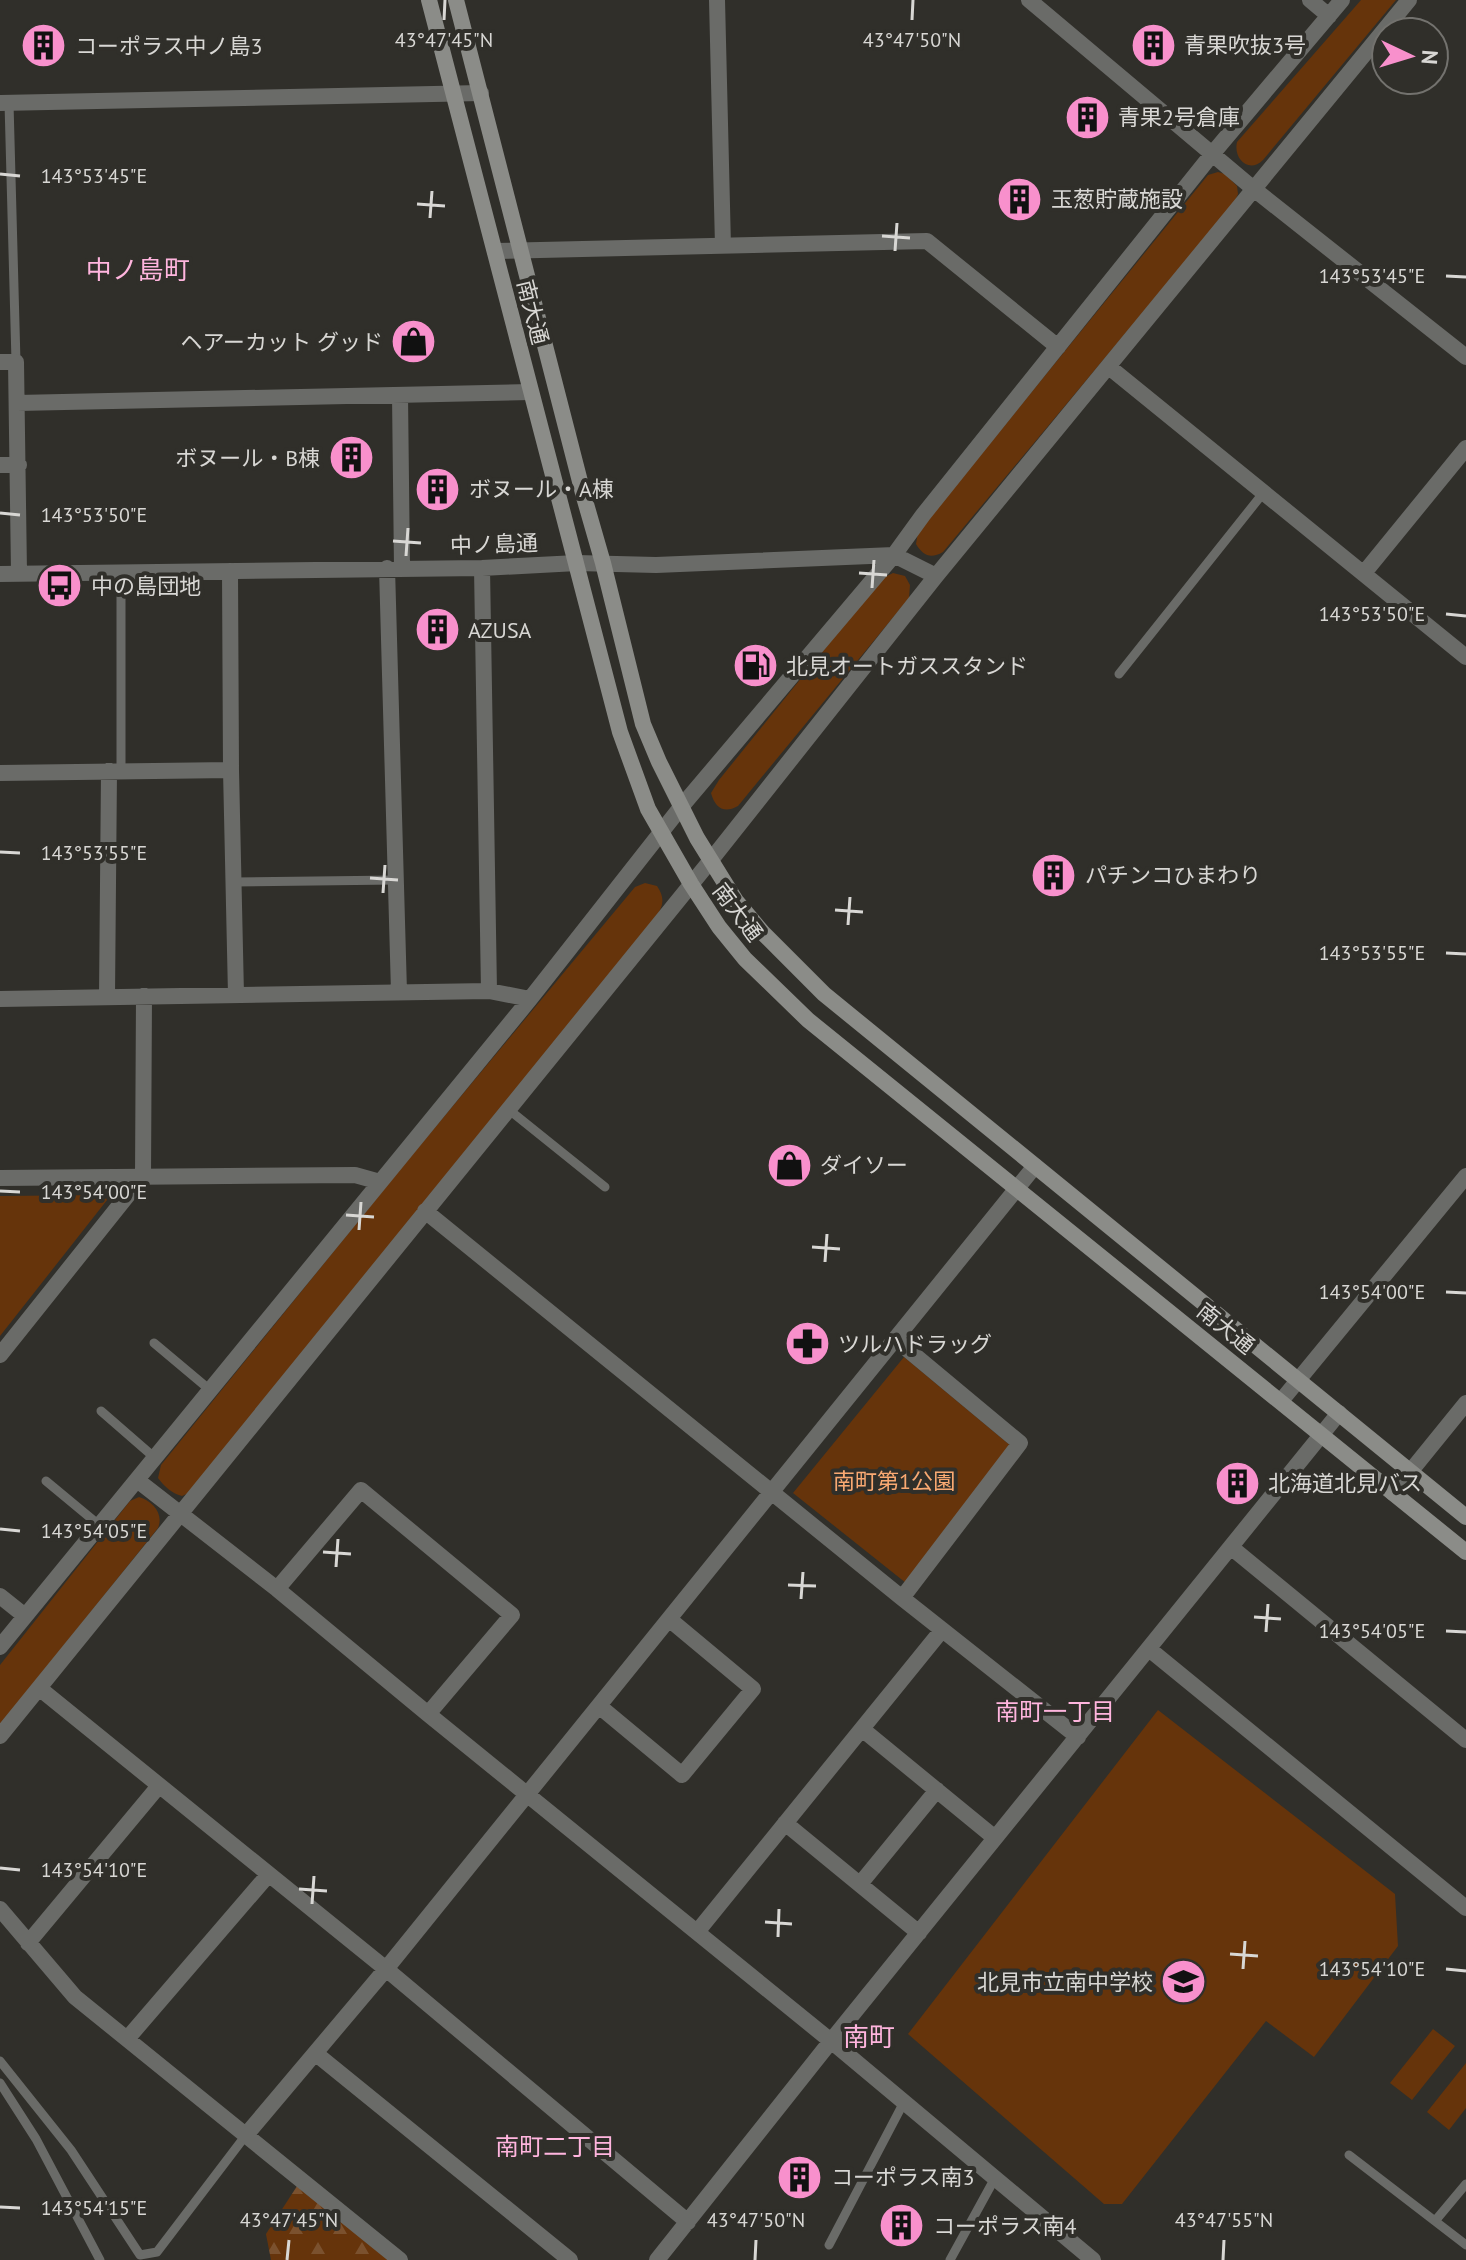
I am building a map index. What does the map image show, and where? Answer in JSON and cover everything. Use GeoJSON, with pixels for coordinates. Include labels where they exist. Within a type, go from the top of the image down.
{"type":"FeatureCollection","features":[{"type":"Feature","properties":{"kind":"street","name":"南大通"},"geometry":{"type":"LineString","coordinates":[[429,0],[620,732],[648,809],[719,927],[745,959],[808,1020],[1466,1552]]}},
{"type":"Feature","properties":{"kind":"street","name":"南大通"},"geometry":{"type":"LineString","coordinates":[[456,0],[643,724],[681,807],[736,901],[824,994],[1466,1517]]}},
{"type":"Feature","properties":{"kind":"street"},"geometry":{"type":"LineString","coordinates":[[717,0],[723,246]]}},
{"type":"Feature","properties":{"kind":"street"},"geometry":{"type":"LineString","coordinates":[[1029,0],[1255,190],[1466,357]]}},
{"type":"Feature","properties":{"kind":"street"},"geometry":{"type":"LineString","coordinates":[[1310,0],[1329,16]]}},
{"type":"Feature","properties":{"kind":"street"},"geometry":{"type":"LineString","coordinates":[[0,1647],[530,999],[681,807],[894,555],[1213,153],[1342,0]]}},
{"type":"Feature","properties":{"kind":"street"},"geometry":{"type":"LineString","coordinates":[[0,1736],[711,860],[936,576],[1409,0]]}},
{"type":"Feature","properties":{"kind":"street"},"geometry":{"type":"LineString","coordinates":[[5,103],[481,93]]}},
{"type":"Feature","properties":{"kind":"street"},"geometry":{"type":"LineString","coordinates":[[495,251],[927,241],[1058,347]]}},
{"type":"Feature","properties":{"kind":"street"},"geometry":{"type":"LineString","coordinates":[[8,362],[17,403],[19,573]]}},
{"type":"Feature","properties":{"kind":"street"},"geometry":{"type":"LineString","coordinates":[[1109,367],[1466,657]]}},
{"type":"Feature","properties":{"kind":"street"},"geometry":{"type":"LineString","coordinates":[[17,403],[530,392]]}},
{"type":"Feature","properties":{"kind":"street"},"geometry":{"type":"LineString","coordinates":[[399,992],[394,568],[400,395]]}},
{"type":"Feature","properties":{"kind":"street"},"geometry":{"type":"LineString","coordinates":[[1364,573],[1466,448]]}},
{"type":"Feature","properties":{"kind":"street"},"geometry":{"type":"LineString","coordinates":[[0,465],[19,465]]}},
{"type":"Feature","properties":{"kind":"street","name":"中ノ島通"},"geometry":{"type":"LineString","coordinates":[[0,574],[482,568],[577,563],[671,564],[894,555],[936,576]]}},
{"type":"Feature","properties":{"kind":"street"},"geometry":{"type":"LineString","coordinates":[[482,568],[489,991]]}},
{"type":"Feature","properties":{"kind":"street"},"geometry":{"type":"LineString","coordinates":[[230,571],[236,995]]}},
{"type":"Feature","properties":{"kind":"street"},"geometry":{"type":"LineString","coordinates":[[0,773],[231,770]]}},
{"type":"Feature","properties":{"kind":"street"},"geometry":{"type":"LineString","coordinates":[[107,996],[115,771]]}},
{"type":"Feature","properties":{"kind":"street"},"geometry":{"type":"LineString","coordinates":[[0,999],[489,991],[530,999]]}},
{"type":"Feature","properties":{"kind":"street"},"geometry":{"type":"LineString","coordinates":[[0,1355],[143,1176],[144,996]]}},
{"type":"Feature","properties":{"kind":"street"},"geometry":{"type":"LineString","coordinates":[[246,2135],[386,1969],[1035,1166]]}},
{"type":"Feature","properties":{"kind":"street"},"geometry":{"type":"LineString","coordinates":[[0,1178],[355,1175],[380,1182]]}},
{"type":"Feature","properties":{"kind":"street"},"geometry":{"type":"LineString","coordinates":[[1281,1401],[1466,1176]]}},
{"type":"Feature","properties":{"kind":"street"},"geometry":{"type":"LineString","coordinates":[[425,1211],[1078,1737]]}},
{"type":"Feature","properties":{"kind":"street"},"geometry":{"type":"LineString","coordinates":[[895,1339],[1020,1443],[902,1598]]}},
{"type":"Feature","properties":{"kind":"street"},"geometry":{"type":"LineString","coordinates":[[1393,1493],[1466,1403]]}},
{"type":"Feature","properties":{"kind":"street"},"geometry":{"type":"LineString","coordinates":[[657,2260],[1339,1413]]}},
{"type":"Feature","properties":{"kind":"street"},"geometry":{"type":"LineString","coordinates":[[137,1480],[277,1589],[831,2041],[1087,2258]]}},
{"type":"Feature","properties":{"kind":"street"},"geometry":{"type":"LineString","coordinates":[[277,1589],[361,1490],[396,1518],[512,1615],[428,1714]]}},
{"type":"Feature","properties":{"kind":"street"},"geometry":{"type":"LineString","coordinates":[[1232,1548],[1466,1740]]}},
{"type":"Feature","properties":{"kind":"street"},"geometry":{"type":"LineString","coordinates":[[0,1596],[25,1616]]}},
{"type":"Feature","properties":{"kind":"street"},"geometry":{"type":"LineString","coordinates":[[599,1706],[682,1775],[753,1689],[669,1619]]}},
{"type":"Feature","properties":{"kind":"street"},"geometry":{"type":"LineString","coordinates":[[697,1932],[942,1630]]}},
{"type":"Feature","properties":{"kind":"street"},"geometry":{"type":"LineString","coordinates":[[1149,1649],[1466,1908]]}},
{"type":"Feature","properties":{"kind":"street"},"geometry":{"type":"LineString","coordinates":[[39,1688],[386,1969],[688,2222]]}},
{"type":"Feature","properties":{"kind":"street"},"geometry":{"type":"LineString","coordinates":[[862,1729],[995,1838]]}},
{"type":"Feature","properties":{"kind":"street"},"geometry":{"type":"LineString","coordinates":[[28,1943],[158,1787]]}},
{"type":"Feature","properties":{"kind":"street"},"geometry":{"type":"LineString","coordinates":[[860,1884],[937,1790]]}},
{"type":"Feature","properties":{"kind":"street"},"geometry":{"type":"LineString","coordinates":[[785,1823],[919,1933]]}},
{"type":"Feature","properties":{"kind":"street"},"geometry":{"type":"LineString","coordinates":[[127,2039],[269,1874]]}},
{"type":"Feature","properties":{"kind":"street"},"geometry":{"type":"LineString","coordinates":[[0,1909],[75,1997],[400,2260]]}},
{"type":"Feature","properties":{"kind":"street"},"geometry":{"type":"LineString","coordinates":[[315,2053],[570,2260]]}},
{"type":"Feature","properties":{"kind":"lane"},"geometry":{"type":"LineString","coordinates":[[5,103],[8,362]]}},
{"type":"Feature","properties":{"kind":"lane"},"geometry":{"type":"LineString","coordinates":[[1119,674],[1264,492]]}},
{"type":"Feature","properties":{"kind":"lane"},"geometry":{"type":"LineString","coordinates":[[115,771],[121,572]]}},
{"type":"Feature","properties":{"kind":"lane"},"geometry":{"type":"LineString","coordinates":[[233,882],[396,880]]}},
{"type":"Feature","properties":{"kind":"lane"},"geometry":{"type":"LineString","coordinates":[[508,1109],[605,1187]]}},
{"type":"Feature","properties":{"kind":"lane"},"geometry":{"type":"LineString","coordinates":[[154,1343],[210,1390]]}},
{"type":"Feature","properties":{"kind":"lane"},"geometry":{"type":"LineString","coordinates":[[101,1411],[155,1458]]}},
{"type":"Feature","properties":{"kind":"lane"},"geometry":{"type":"LineString","coordinates":[[46,1481],[99,1525]]}},
{"type":"Feature","properties":{"kind":"lane"},"geometry":{"type":"LineString","coordinates":[[0,2061],[71,2150],[140,2255],[157,2252],[246,2135]]}},
{"type":"Feature","properties":{"kind":"lane"},"geometry":{"type":"LineString","coordinates":[[0,2083],[36,2139],[100,2260]]}},
{"type":"Feature","properties":{"kind":"lane"},"geometry":{"type":"LineString","coordinates":[[829,2245],[904,2102]]}},
{"type":"Feature","properties":{"kind":"lane"},"geometry":{"type":"LineString","coordinates":[[1349,2155],[1466,2245]]}},
{"type":"Feature","properties":{"kind":"lane"},"geometry":{"type":"LineString","coordinates":[[950,2260],[995,2178]]}},
{"type":"Feature","properties":{"kind":"lane"},"geometry":{"type":"LineString","coordinates":[[1435,2221],[1466,2184]]}},
{"type":"Feature","properties":{"kind":"green space"},"geometry":{"type":"Polygon","coordinates":[[[1361,0],[1396,0],[1383,16],[1370,16],[1370,31],[1263,160],[1252,165],[1243,163],[1237,154],[1237,142],[1361,0]]]}},
{"type":"Feature","properties":{"kind":"green space"},"geometry":{"type":"Polygon","coordinates":[[[1218,172],[1225,174],[1237,186],[1234,203],[943,552],[931,556],[924,554],[916,544],[918,532],[1208,175],[1218,172]]]}},
{"type":"Feature","properties":{"kind":"green space"},"geometry":{"type":"Polygon","coordinates":[[[893,573],[905,576],[910,585],[909,598],[738,806],[724,809],[718,806],[711,793],[719,780],[881,579],[893,573]]]}},
{"type":"Feature","properties":{"kind":"green space"},"geometry":{"type":"Polygon","coordinates":[[[645,883],[657,886],[661,893],[662,904],[654,919],[191,1492],[182,1496],[168,1489],[158,1478],[161,1465],[398,1172],[635,887],[645,883]]]}},
{"type":"Feature","properties":{"kind":"green space"},"geometry":{"type":"Polygon","coordinates":[[[111,1195],[0,1336],[0,1196],[111,1195]]]}},
{"type":"Feature","properties":{"kind":"green space","name":"南町第1公園"},"geometry":{"type":"Polygon","coordinates":[[[904,1357],[1011,1446],[906,1583],[793,1493],[904,1357]]]}},
{"type":"Feature","properties":{"kind":"green space"},"geometry":{"type":"Polygon","coordinates":[[[139,1497],[156,1509],[160,1518],[158,1528],[0,1725],[0,1665],[130,1501],[139,1497]]]}},
{"type":"Feature","properties":{"kind":"green space"},"geometry":{"type":"Polygon","coordinates":[[[1158,1710],[1395,1894],[1398,1946],[1314,2057],[1266,2021],[1122,2204],[1104,2204],[908,2034],[1158,1710]]]}},
{"type":"Feature","properties":{"kind":"green space"},"geometry":{"type":"Polygon","coordinates":[[[1433,2029],[1455,2046],[1412,2100],[1390,2083],[1433,2029]]]}},
{"type":"Feature","properties":{"kind":"green space"},"geometry":{"type":"Polygon","coordinates":[[[1466,2063],[1466,2108],[1449,2130],[1427,2112],[1466,2063]]]}},
{"type":"Feature","properties":{"kind":"green space"},"geometry":{"type":"Polygon","coordinates":[[[301,2180],[400,2260],[271,2260],[266,2234],[301,2180]]]}},
{"type":"Feature","properties":{"kind":"place","name":"青果吹抜3号"},"geometry":{"type":"Point","coordinates":[1153,45]}},
{"type":"Feature","properties":{"kind":"place","name":"コーポラス中ノ島3"},"geometry":{"type":"Point","coordinates":[44,46]}},
{"type":"Feature","properties":{"kind":"place","name":"青果2号倉庫"},"geometry":{"type":"Point","coordinates":[1087,117]}},
{"type":"Feature","properties":{"kind":"place","name":"玉葱貯蔵施設"},"geometry":{"type":"Point","coordinates":[1020,199]}},
{"type":"Feature","properties":{"kind":"place","name":"ヘアーカット グッド"},"geometry":{"type":"Point","coordinates":[414,342]}},
{"type":"Feature","properties":{"kind":"place","name":"ボヌール・B棟"},"geometry":{"type":"Point","coordinates":[351,458]}},
{"type":"Feature","properties":{"kind":"place","name":"ボヌール・A棟"},"geometry":{"type":"Point","coordinates":[438,489]}},
{"type":"Feature","properties":{"kind":"place","name":"中の島団地"},"geometry":{"type":"Point","coordinates":[60,586]}},
{"type":"Feature","properties":{"kind":"place","name":"AZUSA"},"geometry":{"type":"Point","coordinates":[437,630]}},
{"type":"Feature","properties":{"kind":"place","name":"北見オートガススタンド"},"geometry":{"type":"Point","coordinates":[755,666]}},
{"type":"Feature","properties":{"kind":"place","name":"パチンコひまわり"},"geometry":{"type":"Point","coordinates":[1054,875]}},
{"type":"Feature","properties":{"kind":"place","name":"ダイソー"},"geometry":{"type":"Point","coordinates":[789,1165]}},
{"type":"Feature","properties":{"kind":"place","name":"ツルハドラッグ"},"geometry":{"type":"Point","coordinates":[807,1344]}},
{"type":"Feature","properties":{"kind":"place","name":"北海道北見バス"},"geometry":{"type":"Point","coordinates":[1237,1483]}},
{"type":"Feature","properties":{"kind":"place","name":"北見市立南中学校"},"geometry":{"type":"Point","coordinates":[1184,1982]}},
{"type":"Feature","properties":{"kind":"place","name":"コーポラス南3"},"geometry":{"type":"Point","coordinates":[800,2177]}},
{"type":"Feature","properties":{"kind":"place","name":"コーポラス南4"},"geometry":{"type":"Point","coordinates":[902,2226]}},
{"type":"Feature","properties":{"kind":"district","name":"中ノ島町"},"geometry":{"type":"Point","coordinates":[138,270]}},
{"type":"Feature","properties":{"kind":"district","name":"南町一丁目"},"geometry":{"type":"Point","coordinates":[1055,1712]}},
{"type":"Feature","properties":{"kind":"district","name":"南町"},"geometry":{"type":"Point","coordinates":[869,2037]}},
{"type":"Feature","properties":{"kind":"district","name":"南町二丁目"},"geometry":{"type":"Point","coordinates":[555,2147]}}]}
